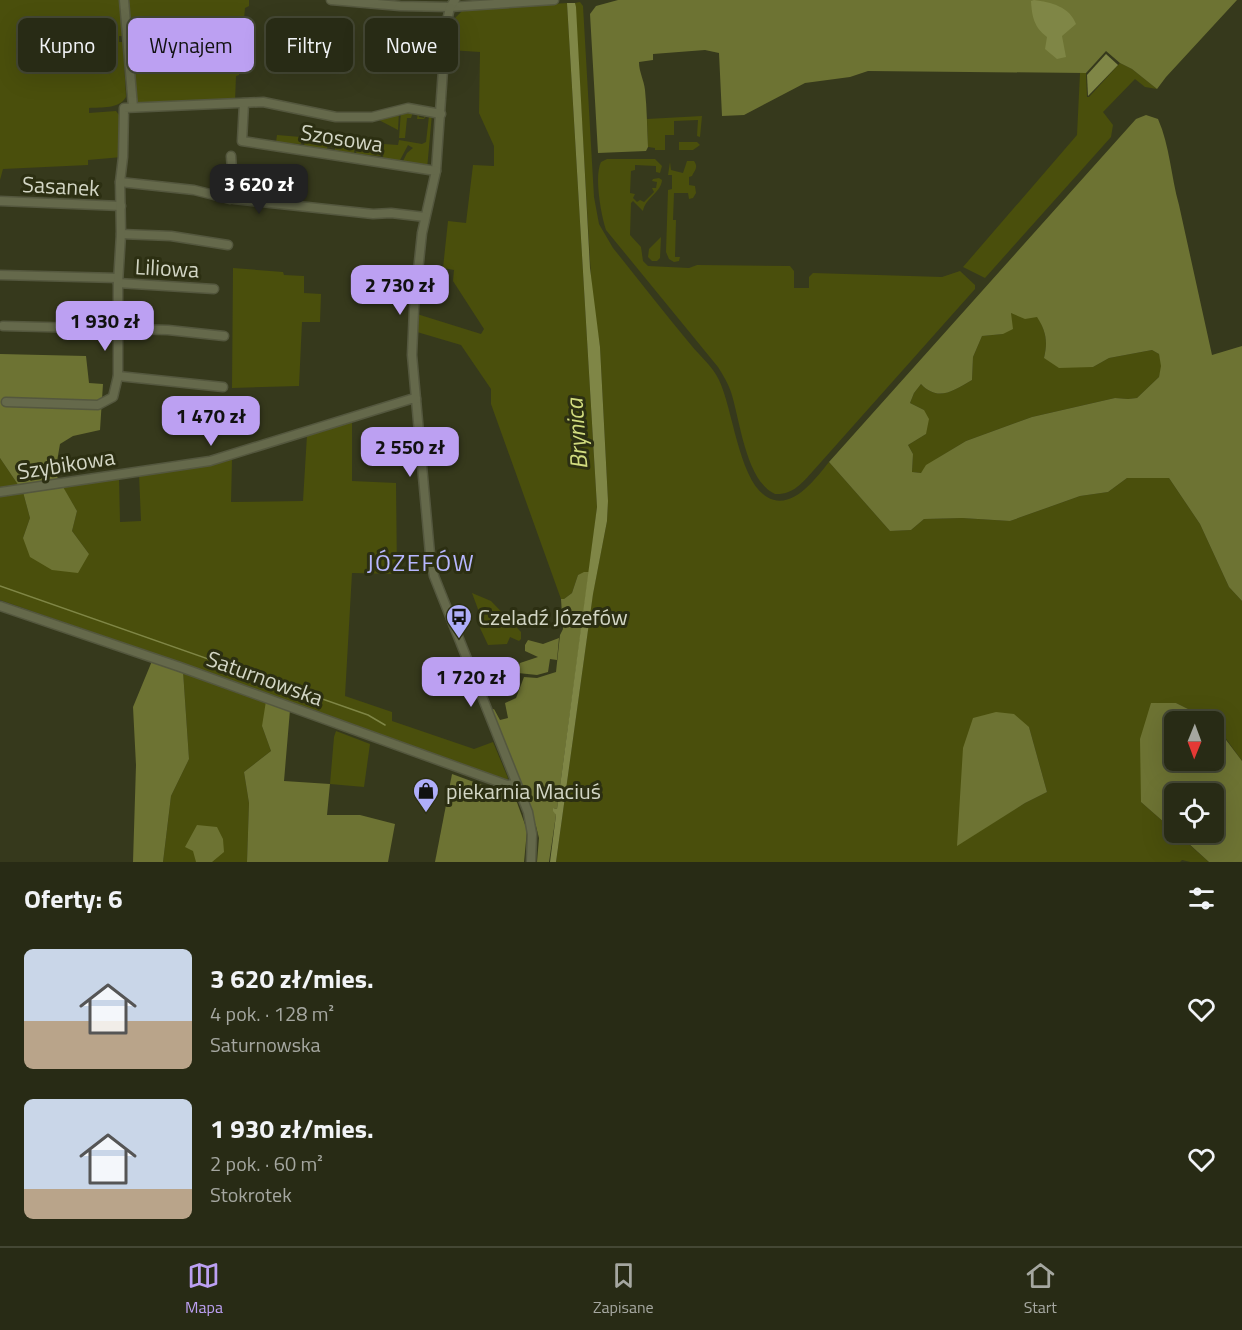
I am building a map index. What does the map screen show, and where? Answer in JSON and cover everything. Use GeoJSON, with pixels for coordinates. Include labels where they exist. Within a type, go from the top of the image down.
{"type":"FeatureCollection","features":[{"type":"Feature","properties":{"kind":"street"},"geometry":{"type":"LineString","coordinates":[[124,0],[132,107]]}},
{"type":"Feature","properties":{"kind":"street"},"geometry":{"type":"LineString","coordinates":[[330,0],[400,6],[451,2],[554,0]]}},
{"type":"Feature","properties":{"kind":"street"},"geometry":{"type":"LineString","coordinates":[[451,2],[445,31],[436,171],[425,217],[413,319],[412,355],[430,554],[434,576],[531,823],[533,844],[531,862]]}},
{"type":"Feature","properties":{"kind":"street","name":"Szosowa"},"geometry":{"type":"LineString","coordinates":[[244,103],[242,141],[436,171]]}},
{"type":"Feature","properties":{"kind":"street"},"geometry":{"type":"LineString","coordinates":[[6,402],[98,405],[113,397],[118,376],[120,182],[124,108],[273,103],[350,118],[372,117],[408,108],[441,114]]}},
{"type":"Feature","properties":{"kind":"street"},"geometry":{"type":"LineString","coordinates":[[231,156],[232,199]]}},
{"type":"Feature","properties":{"kind":"street"},"geometry":{"type":"LineString","coordinates":[[120,182],[194,190],[232,199],[373,214],[425,217]]}},
{"type":"Feature","properties":{"kind":"street","name":"Sasanek"},"geometry":{"type":"LineString","coordinates":[[0,201],[121,207]]}},
{"type":"Feature","properties":{"kind":"street"},"geometry":{"type":"LineString","coordinates":[[121,234],[171,236],[228,245]]}},
{"type":"Feature","properties":{"kind":"street","name":"Liliowa"},"geometry":{"type":"LineString","coordinates":[[0,275],[214,288]]}},
{"type":"Feature","properties":{"kind":"street"},"geometry":{"type":"LineString","coordinates":[[3,326],[168,330],[224,336]]}},
{"type":"Feature","properties":{"kind":"street"},"geometry":{"type":"LineString","coordinates":[[118,376],[223,387]]}},
{"type":"Feature","properties":{"kind":"street","name":"Szybikowa"},"geometry":{"type":"LineString","coordinates":[[0,492],[210,461],[416,399]]}},
{"type":"Feature","properties":{"kind":"street","name":"Saturnowska"},"geometry":{"type":"LineString","coordinates":[[0,606],[180,667],[507,785],[516,784]]}},
{"type":"Feature","properties":{"kind":"shaded area"},"geometry":{"type":"Polygon","coordinates":[[[0,0],[120,0],[123,36],[119,36],[119,42],[123,42],[126,97],[119,104],[89,108],[89,113],[116,111],[122,119],[122,157],[88,160],[88,165],[3,169],[0,180],[0,0]]]}},
{"type":"Feature","properties":{"kind":"shaded area"},"geometry":{"type":"Polygon","coordinates":[[[127,0],[249,0],[244,18],[128,18],[127,0]]]}},
{"type":"Feature","properties":{"kind":"shaded area"},"geometry":{"type":"Polygon","coordinates":[[[618,0],[1237,0],[1157,89],[1106,51],[1086,73],[868,71],[850,77],[805,83],[744,115],[722,116],[719,53],[705,50],[653,54],[653,60],[639,62],[646,97],[648,147],[646,151],[598,153],[590,14],[596,6],[618,0]]]}},
{"type":"Feature","properties":{"kind":"shaded area"},"geometry":{"type":"Polygon","coordinates":[[[1031,1],[1059,6],[1073,18],[1076,24],[1062,36],[1066,57],[1057,59],[1045,49],[1047,37],[1034,21],[1031,1]]]}},
{"type":"Feature","properties":{"kind":"shaded area"},"geometry":{"type":"Polygon","coordinates":[[[580,2],[583,6],[594,197],[599,224],[613,248],[719,380],[743,461],[757,489],[767,497],[776,500],[794,497],[810,484],[829,462],[890,531],[911,530],[924,519],[962,518],[1010,521],[1080,496],[1108,492],[1127,478],[1169,478],[1200,524],[1229,587],[1242,601],[1242,761],[1224,736],[1224,711],[1192,711],[1176,703],[1173,711],[1164,711],[1164,737],[1141,802],[1164,822],[1164,843],[1187,843],[1209,862],[1182,860],[1180,862],[556,862],[593,593],[607,521],[608,501],[600,347],[592,294],[575,3],[580,2]],[[1029,727],[957,845],[1047,792],[1029,727]]]}},
{"type":"Feature","properties":{"kind":"shaded area"},"geometry":{"type":"Polygon","coordinates":[[[567,3],[597,507],[589,572],[578,575],[572,593],[564,599],[561,599],[491,404],[491,389],[461,345],[417,332],[417,314],[481,334],[484,329],[453,281],[454,270],[443,268],[448,221],[466,223],[473,165],[494,166],[494,146],[479,113],[480,52],[458,51],[458,18],[455,18],[463,10],[567,3]]]}},
{"type":"Feature","properties":{"kind":"shaded area"},"geometry":{"type":"Polygon","coordinates":[[[567,3],[575,3],[576,7],[590,268],[600,347],[608,501],[607,521],[593,594],[556,862],[550,862],[556,815],[553,808],[557,809],[597,507],[567,3]]]}},
{"type":"Feature","properties":{"kind":"shaded area"},"geometry":{"type":"Polygon","coordinates":[[[1106,54],[1118,65],[1088,96],[1087,75],[1106,54]]]}},
{"type":"Feature","properties":{"kind":"shaded area"},"geometry":{"type":"Polygon","coordinates":[[[1120,63],[1132,69],[1157,89],[1145,87],[1135,79],[1103,112],[1113,125],[1111,137],[985,278],[963,267],[1077,135],[1080,73],[1086,73],[1087,97],[1089,97],[1120,63]]]}},
{"type":"Feature","properties":{"kind":"shaded area"},"geometry":{"type":"Polygon","coordinates":[[[133,72],[239,72],[236,76],[235,101],[139,106],[135,102],[133,72]]]}},
{"type":"Feature","properties":{"kind":"shaded area"},"geometry":{"type":"Polygon","coordinates":[[[399,111],[398,130],[375,118],[399,111]]]}},
{"type":"Feature","properties":{"kind":"shaded area"},"geometry":{"type":"Polygon","coordinates":[[[401,111],[413,112],[411,118],[407,118],[405,138],[399,138],[401,111]]]}},
{"type":"Feature","properties":{"kind":"shaded area"},"geometry":{"type":"Polygon","coordinates":[[[418,112],[419,117],[424,118],[425,114],[432,114],[427,169],[402,163],[407,153],[413,148],[408,145],[399,162],[383,158],[384,144],[398,145],[399,140],[422,144],[426,142],[429,116],[427,115],[424,119],[417,119],[418,112]]]}},
{"type":"Feature","properties":{"kind":"shaded area"},"geometry":{"type":"Polygon","coordinates":[[[1146,115],[1158,119],[1162,129],[1212,355],[1242,346],[1242,601],[1229,587],[1200,524],[1169,478],[1127,478],[1108,492],[1080,496],[1010,521],[962,518],[924,519],[911,530],[890,531],[829,462],[1136,119],[1146,115]],[[1011,313],[1013,329],[1003,334],[982,336],[973,357],[972,380],[952,391],[940,394],[933,393],[921,384],[914,393],[910,403],[924,410],[929,419],[926,434],[908,445],[913,454],[912,472],[921,473],[926,465],[966,441],[1032,417],[1115,398],[1137,398],[1159,377],[1161,366],[1159,354],[1152,350],[1109,358],[1093,367],[1059,368],[1044,358],[1045,336],[1037,317],[1025,319],[1011,313]]]}},
{"type":"Feature","properties":{"kind":"shaded area"},"geometry":{"type":"Polygon","coordinates":[[[702,116],[700,137],[697,136],[698,120],[674,121],[674,135],[665,135],[665,150],[648,147],[647,119],[702,116]]]}},
{"type":"Feature","properties":{"kind":"shaded area"},"geometry":{"type":"Polygon","coordinates":[[[277,135],[301,137],[301,144],[278,143],[276,142],[277,135]]]}},
{"type":"Feature","properties":{"kind":"shaded area"},"geometry":{"type":"Polygon","coordinates":[[[305,138],[328,140],[327,150],[304,147],[305,138]]]}},
{"type":"Feature","properties":{"kind":"shaded area"},"geometry":{"type":"Polygon","coordinates":[[[331,140],[355,142],[354,154],[335,151],[335,148],[331,147],[331,140]]]}},
{"type":"Feature","properties":{"kind":"shaded area"},"geometry":{"type":"Polygon","coordinates":[[[358,142],[381,144],[381,156],[356,154],[358,142]]]}},
{"type":"Feature","properties":{"kind":"shaded area"},"geometry":{"type":"Polygon","coordinates":[[[679,142],[697,142],[700,145],[693,150],[679,150],[679,142]]]}},
{"type":"Feature","properties":{"kind":"shaded area"},"geometry":{"type":"Polygon","coordinates":[[[607,159],[655,159],[662,166],[660,173],[656,172],[656,166],[635,165],[635,170],[631,171],[630,193],[635,194],[633,198],[637,202],[640,200],[644,202],[654,192],[652,188],[656,188],[657,182],[652,181],[653,179],[662,180],[643,211],[633,201],[631,203],[630,235],[641,247],[643,261],[648,266],[689,268],[697,265],[790,266],[794,271],[794,288],[809,288],[809,277],[813,273],[942,277],[960,271],[975,285],[975,289],[809,475],[787,493],[775,494],[757,477],[746,449],[731,392],[720,370],[606,230],[598,186],[601,162],[607,159]]]}},
{"type":"Feature","properties":{"kind":"shaded area"},"geometry":{"type":"Polygon","coordinates":[[[687,161],[694,161],[696,166],[692,176],[689,177],[689,185],[695,186],[696,193],[693,198],[689,199],[688,193],[674,193],[675,257],[680,257],[679,261],[674,262],[669,259],[666,252],[668,190],[672,189],[672,175],[668,175],[670,162],[671,170],[683,173],[687,161]]]}},
{"type":"Feature","properties":{"kind":"shaded area"},"geometry":{"type":"Polygon","coordinates":[[[661,237],[660,258],[652,261],[648,257],[649,249],[661,237]]]}},
{"type":"Feature","properties":{"kind":"shaded area"},"geometry":{"type":"Polygon","coordinates":[[[233,268],[304,276],[304,293],[321,294],[320,322],[302,322],[299,386],[232,388],[233,268]]]}},
{"type":"Feature","properties":{"kind":"shaded area"},"geometry":{"type":"Polygon","coordinates":[[[1011,313],[1037,316],[1045,336],[1044,358],[1093,367],[1109,358],[1152,350],[1159,354],[1162,366],[1159,377],[1137,398],[1115,398],[1032,417],[966,441],[938,458],[921,473],[912,472],[913,454],[908,445],[926,434],[924,410],[910,403],[914,393],[921,384],[933,393],[940,394],[952,391],[972,380],[973,357],[982,336],[1003,334],[1011,313]]]}},
{"type":"Feature","properties":{"kind":"shaded area"},"geometry":{"type":"Polygon","coordinates":[[[0,354],[86,356],[89,383],[103,384],[100,430],[73,436],[60,444],[55,473],[77,511],[72,531],[89,554],[78,573],[52,570],[30,557],[23,538],[30,518],[23,492],[0,458],[0,354]]]}},
{"type":"Feature","properties":{"kind":"shaded area"},"geometry":{"type":"Polygon","coordinates":[[[352,422],[352,481],[396,483],[397,574],[352,573],[345,696],[392,712],[392,721],[474,749],[493,742],[508,778],[507,780],[290,710],[262,726],[271,751],[244,772],[249,803],[247,862],[163,862],[171,796],[189,759],[184,664],[0,600],[0,458],[23,492],[30,518],[23,538],[89,554],[72,531],[77,511],[62,486],[119,477],[120,522],[141,521],[139,474],[232,459],[231,502],[303,501],[307,435],[352,422]]]}},
{"type":"Feature","properties":{"kind":"shaded area"},"geometry":{"type":"Polygon","coordinates":[[[589,572],[557,809],[553,808],[556,815],[549,862],[537,862],[539,838],[536,826],[491,710],[494,709],[500,720],[508,718],[505,703],[516,698],[524,677],[537,678],[556,672],[560,635],[563,629],[561,599],[572,593],[578,575],[589,572]]]}},
{"type":"Feature","properties":{"kind":"shaded area"},"geometry":{"type":"Polygon","coordinates":[[[472,593],[491,601],[521,632],[521,639],[519,641],[510,637],[507,644],[488,645],[480,628],[482,620],[472,593]]]}},
{"type":"Feature","properties":{"kind":"shaded area"},"geometry":{"type":"Polygon","coordinates":[[[559,638],[557,660],[550,659],[548,672],[537,675],[518,673],[516,670],[520,663],[538,657],[525,651],[528,640],[543,644],[559,638]]]}},
{"type":"Feature","properties":{"kind":"shaded area"},"geometry":{"type":"Polygon","coordinates":[[[152,661],[183,671],[189,759],[171,796],[163,862],[133,862],[136,765],[133,707],[152,661]]]}},
{"type":"Feature","properties":{"kind":"shaded area"},"geometry":{"type":"Polygon","coordinates":[[[266,701],[290,710],[284,781],[330,784],[327,815],[360,815],[395,824],[388,862],[247,862],[249,803],[244,772],[271,751],[262,726],[266,701]]]}},
{"type":"Feature","properties":{"kind":"shaded area"},"geometry":{"type":"Polygon","coordinates":[[[1151,703],[1176,703],[1192,711],[1164,711],[1164,771],[1224,771],[1224,737],[1242,761],[1242,862],[1209,862],[1188,843],[1224,843],[1224,783],[1164,783],[1164,822],[1141,802],[1140,739],[1151,703]]]}},
{"type":"Feature","properties":{"kind":"shaded area"},"geometry":{"type":"Polygon","coordinates":[[[996,712],[1014,714],[1029,727],[1047,792],[1025,803],[957,846],[963,748],[973,718],[996,712]]]}},
{"type":"Feature","properties":{"kind":"shaded area"},"geometry":{"type":"Polygon","coordinates":[[[336,731],[370,744],[364,787],[330,784],[336,731]]]}},
{"type":"Feature","properties":{"kind":"shaded area"},"geometry":{"type":"Polygon","coordinates":[[[452,774],[515,797],[527,830],[524,862],[435,862],[452,774]]]}},
{"type":"Feature","properties":{"kind":"shaded area"},"geometry":{"type":"Polygon","coordinates":[[[197,825],[217,827],[223,839],[224,852],[212,862],[196,862],[193,851],[185,847],[197,825]]]}},
{"type":"Feature","properties":{"kind":"waterway"},"geometry":{"type":"LineString","coordinates":[[0,586],[368,715],[385,725]]}},
{"type":"Feature","properties":{"kind":"place","name":"Czeladź Józefów"},"geometry":{"type":"Point","coordinates":[459,640]}},
{"type":"Feature","properties":{"kind":"place","name":"piekarnia Maciuś"},"geometry":{"type":"Point","coordinates":[426,814]}},
{"type":"Feature","properties":{"kind":"district","name":"JÓZEFÓW"},"geometry":{"type":"Point","coordinates":[421,563]}},
{"type":"Feature","properties":{"kind":"water label","name":"Brynica"},"geometry":{"type":"Point","coordinates":[577,434]}}]}
